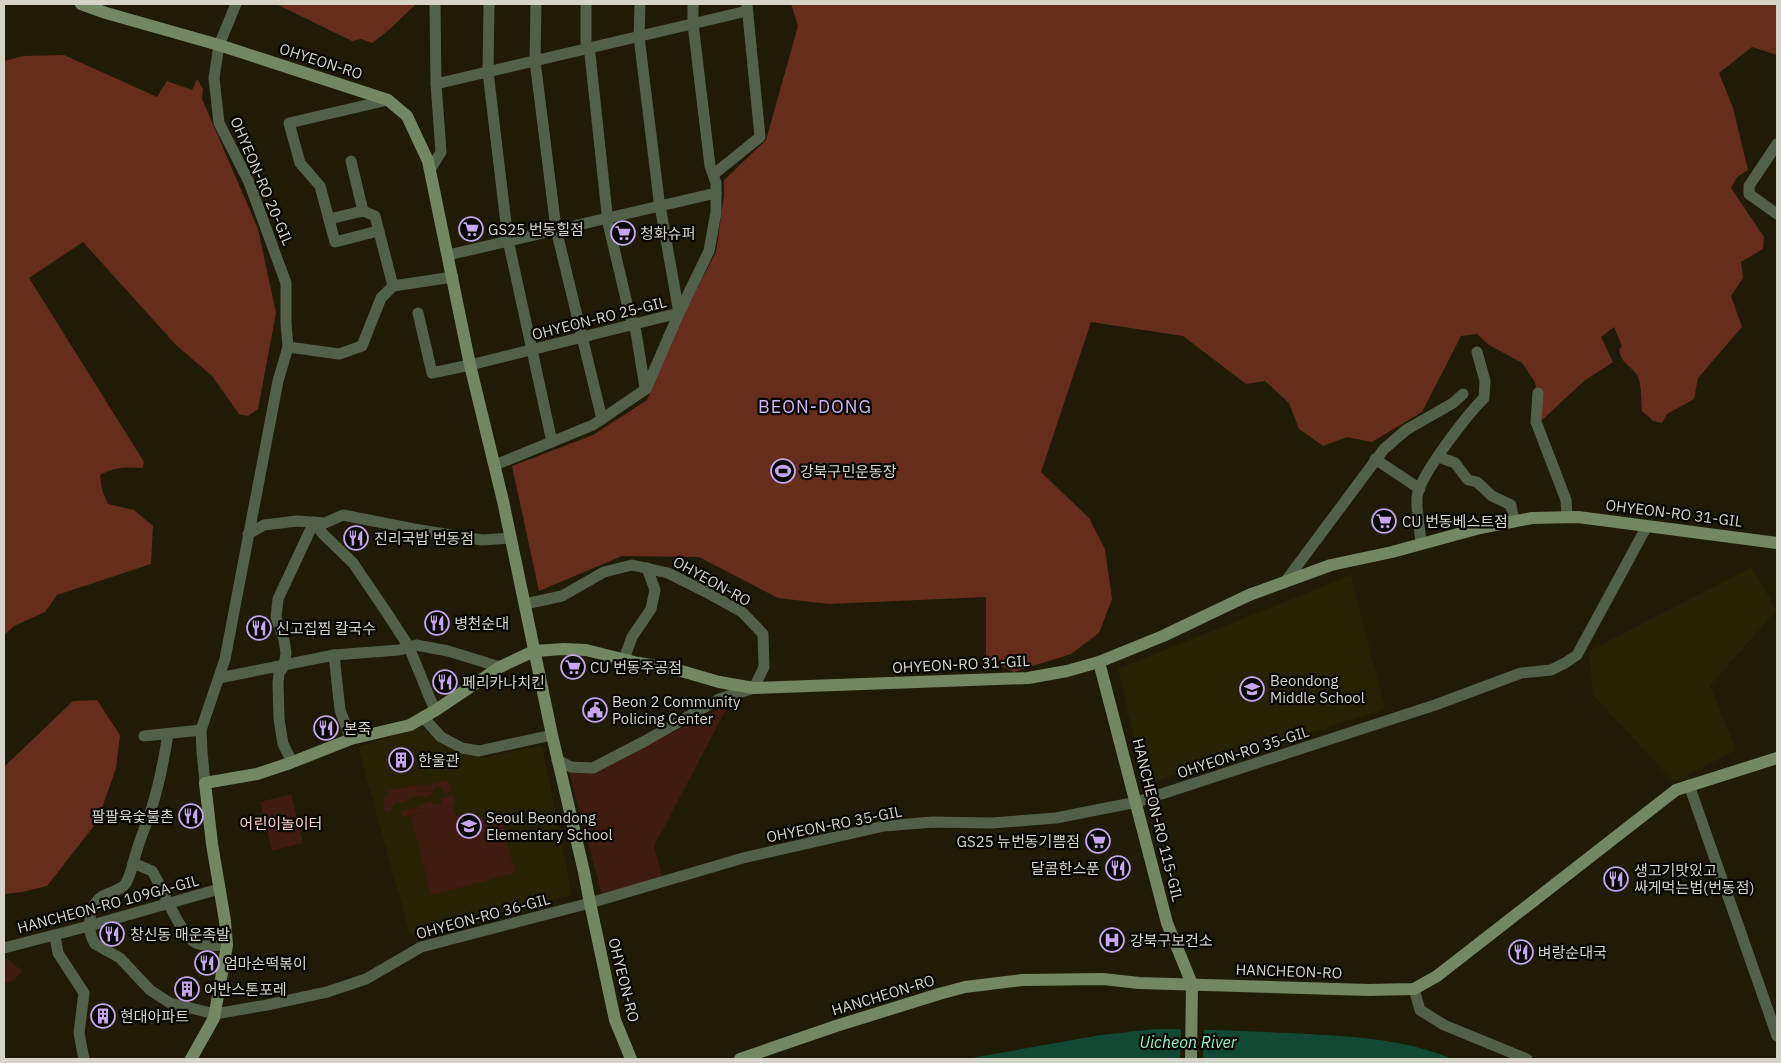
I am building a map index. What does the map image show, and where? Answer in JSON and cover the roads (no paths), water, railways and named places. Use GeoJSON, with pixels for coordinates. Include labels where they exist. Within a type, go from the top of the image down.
{"type":"FeatureCollection","features":[{"type":"Feature","properties":{"kind":"street","name":"OHYEON-RO"},"geometry":{"type":"LineString","coordinates":[[81,4],[106,13],[220,45],[388,100],[407,116],[428,161],[470,366],[495,465],[557,760],[584,872],[615,1020],[631,1059]]}},
{"type":"Feature","properties":{"kind":"street","name":"OHYEON-RO 20-GIL"},"geometry":{"type":"LineString","coordinates":[[201,730],[225,659],[278,381],[288,346],[286,283],[249,182],[219,123],[214,78],[220,45],[236,4]]}},
{"type":"Feature","properties":{"kind":"street"},"geometry":{"type":"LineString","coordinates":[[430,170],[441,152],[436,84],[435,4]]}},
{"type":"Feature","properties":{"kind":"street"},"geometry":{"type":"LineString","coordinates":[[488,4],[488,72],[508,240],[552,442]]}},
{"type":"Feature","properties":{"kind":"street"},"geometry":{"type":"LineString","coordinates":[[536,4],[535,61],[556,229],[602,419]]}},
{"type":"Feature","properties":{"kind":"street"},"geometry":{"type":"LineString","coordinates":[[586,4],[586,45],[589,49],[607,217],[630,316],[636,332],[646,389]]}},
{"type":"Feature","properties":{"kind":"street"},"geometry":{"type":"LineString","coordinates":[[495,465],[593,425],[646,389],[679,313],[659,205],[639,37],[640,4]]}},
{"type":"Feature","properties":{"kind":"street","name":"OHYEON-RO 25-GIL"},"geometry":{"type":"LineString","coordinates":[[470,366],[634,326],[679,313],[709,251],[716,212],[716,183],[710,166],[693,24],[693,4]]}},
{"type":"Feature","properties":{"kind":"street"},"geometry":{"type":"LineString","coordinates":[[436,84],[693,24],[747,7],[760,136],[714,174]]}},
{"type":"Feature","properties":{"kind":"street"},"geometry":{"type":"LineString","coordinates":[[378,231],[335,242],[320,186],[300,163],[289,123],[388,100]]}},
{"type":"Feature","properties":{"kind":"street"},"geometry":{"type":"LineString","coordinates":[[1775,152],[1749,186],[1749,194],[1777,214]]}},
{"type":"Feature","properties":{"kind":"street"},"geometry":{"type":"LineString","coordinates":[[351,161],[363,210]]}},
{"type":"Feature","properties":{"kind":"street"},"geometry":{"type":"LineString","coordinates":[[448,255],[716,192]]}},
{"type":"Feature","properties":{"kind":"street"},"geometry":{"type":"LineString","coordinates":[[329,219],[363,210],[375,216],[393,286]]}},
{"type":"Feature","properties":{"kind":"street"},"geometry":{"type":"LineString","coordinates":[[288,346],[339,354],[362,346],[381,298],[393,286],[453,277]]}},
{"type":"Feature","properties":{"kind":"street"},"geometry":{"type":"LineString","coordinates":[[418,313],[432,373],[470,366]]}},
{"type":"Feature","properties":{"kind":"street"},"geometry":{"type":"LineString","coordinates":[[1421,543],[1417,496],[1423,479],[1469,412],[1484,398],[1485,382],[1477,352]]}},
{"type":"Feature","properties":{"kind":"street"},"geometry":{"type":"LineString","coordinates":[[1538,393],[1536,422],[1566,500],[1567,516]]}},
{"type":"Feature","properties":{"kind":"street"},"geometry":{"type":"LineString","coordinates":[[1285,582],[1384,449],[1406,430],[1453,403],[1463,394]]}},
{"type":"Feature","properties":{"kind":"street"},"geometry":{"type":"LineString","coordinates":[[1439,457],[1455,463],[1468,480],[1477,482],[1492,496],[1511,505],[1514,522]]}},
{"type":"Feature","properties":{"kind":"street"},"geometry":{"type":"LineString","coordinates":[[1375,459],[1420,489]]}},
{"type":"Feature","properties":{"kind":"street"},"geometry":{"type":"LineString","coordinates":[[248,534],[264,525],[297,521],[325,523],[343,515],[414,530],[482,540],[511,538]]}},
{"type":"Feature","properties":{"kind":"street","name":"OHYEON-RO 31-GIL"},"geometry":{"type":"LineString","coordinates":[[534,651],[586,650],[671,668],[719,682],[754,688],[1028,678],[1067,671],[1100,662],[1163,636],[1249,595],[1331,565],[1480,528],[1532,518],[1567,516],[1777,543]]}},
{"type":"Feature","properties":{"kind":"street"},"geometry":{"type":"LineString","coordinates":[[314,522],[323,534],[353,563],[388,613],[409,647],[436,710]]}},
{"type":"Feature","properties":{"kind":"street"},"geometry":{"type":"LineString","coordinates":[[292,762],[283,744],[279,719],[279,673],[284,666],[286,653],[284,640],[276,617],[278,599],[314,522]]}},
{"type":"Feature","properties":{"kind":"street","name":"OHYEON-RO 35-GIL"},"geometry":{"type":"LineString","coordinates":[[590,903],[743,858],[884,826],[933,822],[992,823],[1056,818],[1137,802],[1435,705],[1521,674],[1551,670],[1565,664],[1576,654],[1646,526]]}},
{"type":"Feature","properties":{"kind":"street","name":"OHYEON-RO"},"geometry":{"type":"LineString","coordinates":[[525,604],[562,596],[604,572],[632,564],[668,573],[742,612],[763,634],[764,667],[754,688]]}},
{"type":"Feature","properties":{"kind":"street"},"geometry":{"type":"LineString","coordinates":[[624,659],[632,637],[651,609],[655,590],[647,568]]}},
{"type":"Feature","properties":{"kind":"street"},"geometry":{"type":"LineString","coordinates":[[219,678],[334,655],[398,650],[416,645],[448,651],[500,667]]}},
{"type":"Feature","properties":{"kind":"street"},"geometry":{"type":"LineString","coordinates":[[205,783],[257,774],[351,739],[410,725],[500,667],[534,651]]}},
{"type":"Feature","properties":{"kind":"street"},"geometry":{"type":"LineString","coordinates":[[334,655],[340,710],[351,739]]}},
{"type":"Feature","properties":{"kind":"street","name":"HANCHEON-RO 115-GIL"},"geometry":{"type":"LineString","coordinates":[[1100,662],[1167,923],[1192,984]]}},
{"type":"Feature","properties":{"kind":"street"},"geometry":{"type":"LineString","coordinates":[[557,760],[571,767],[593,768],[645,742],[719,699],[754,688]]}},
{"type":"Feature","properties":{"kind":"street"},"geometry":{"type":"LineString","coordinates":[[423,717],[441,737],[462,748],[479,751],[552,735]]}},
{"type":"Feature","properties":{"kind":"street"},"geometry":{"type":"LineString","coordinates":[[144,736],[201,730],[212,844],[225,920],[227,945],[215,1014],[191,1059]]}},
{"type":"Feature","properties":{"kind":"street"},"geometry":{"type":"LineString","coordinates":[[168,734],[153,802],[129,878],[122,888],[106,894],[96,902],[91,911],[89,926],[95,944],[124,962],[146,986],[159,996],[170,1003],[215,1014]]}},
{"type":"Feature","properties":{"kind":"street","name":"HANCHEON-RO"},"geometry":{"type":"LineString","coordinates":[[740,1059],[939,994],[971,986],[1022,980],[1104,979],[1368,990],[1414,989],[1437,976],[1676,790],[1777,758]]}},
{"type":"Feature","properties":{"kind":"street"},"geometry":{"type":"LineString","coordinates":[[1689,786],[1777,1036]]}},
{"type":"Feature","properties":{"kind":"street"},"geometry":{"type":"LineString","coordinates":[[133,864],[152,871],[180,925],[192,940],[203,945],[227,945]]}},
{"type":"Feature","properties":{"kind":"street","name":"HANCHEON-RO 109GA-GIL"},"geometry":{"type":"LineString","coordinates":[[4,948],[55,936],[219,889]]}},
{"type":"Feature","properties":{"kind":"street","name":"OHYEON-RO 36-GIL"},"geometry":{"type":"LineString","coordinates":[[215,1014],[267,1005],[344,987],[366,979],[421,947],[590,903]]}},
{"type":"Feature","properties":{"kind":"street"},"geometry":{"type":"LineString","coordinates":[[55,936],[58,953],[84,994],[79,1032],[84,1059]]}},
{"type":"Feature","properties":{"kind":"street"},"geometry":{"type":"LineString","coordinates":[[1192,984],[1192,1059]]}},
{"type":"Feature","properties":{"kind":"street"},"geometry":{"type":"LineString","coordinates":[[1414,989],[1420,1010],[1444,1025],[1527,1059]]}},
{"type":"Feature","properties":{"kind":"water","name":"Uicheon River"},"geometry":{"type":"Polygon","coordinates":[[[1155,1029],[1309,1034],[1371,1039],[1412,1046],[1452,1059],[966,1059],[1101,1035],[1155,1029]]]}},
{"type":"Feature","properties":{"kind":"place","name":"GS25 번동힐점"},"geometry":{"type":"Point","coordinates":[471,229]}},
{"type":"Feature","properties":{"kind":"place","name":"청화슈퍼"},"geometry":{"type":"Point","coordinates":[623,233]}},
{"type":"Feature","properties":{"kind":"place","name":"강북구민운동장"},"geometry":{"type":"Point","coordinates":[783,471]}},
{"type":"Feature","properties":{"kind":"place","name":"CU 번동베스트점"},"geometry":{"type":"Point","coordinates":[1384,521]}},
{"type":"Feature","properties":{"kind":"place","name":"진리국밥 번동점"},"geometry":{"type":"Point","coordinates":[356,538]}},
{"type":"Feature","properties":{"kind":"place","name":"병천순대"},"geometry":{"type":"Point","coordinates":[437,623]}},
{"type":"Feature","properties":{"kind":"place","name":"신고집찜 칼국수"},"geometry":{"type":"Point","coordinates":[259,628]}},
{"type":"Feature","properties":{"kind":"place","name":"CU 번동주공점"},"geometry":{"type":"Point","coordinates":[573,667]}},
{"type":"Feature","properties":{"kind":"place","name":"페리카나치킨"},"geometry":{"type":"Point","coordinates":[445,682]}},
{"type":"Feature","properties":{"kind":"place","name":"Beondong Middle School"},"geometry":{"type":"Point","coordinates":[1252,689]}},
{"type":"Feature","properties":{"kind":"place","name":"Beon 2 Community Policing Center"},"geometry":{"type":"Point","coordinates":[595,710]}},
{"type":"Feature","properties":{"kind":"place","name":"본죽"},"geometry":{"type":"Point","coordinates":[326,728]}},
{"type":"Feature","properties":{"kind":"place","name":"한울관"},"geometry":{"type":"Point","coordinates":[401,760]}},
{"type":"Feature","properties":{"kind":"place","name":"팔팔육숯불촌"},"geometry":{"type":"Point","coordinates":[191,816]}},
{"type":"Feature","properties":{"kind":"place","name":"Seoul Beondong Elementary School"},"geometry":{"type":"Point","coordinates":[469,826]}},
{"type":"Feature","properties":{"kind":"place","name":"GS25 뉴번동기쁨점"},"geometry":{"type":"Point","coordinates":[1098,841]}},
{"type":"Feature","properties":{"kind":"place","name":"달콤한스푼"},"geometry":{"type":"Point","coordinates":[1118,868]}},
{"type":"Feature","properties":{"kind":"place","name":"생고기맛있고 싸게먹는법(번동점)"},"geometry":{"type":"Point","coordinates":[1616,879]}},
{"type":"Feature","properties":{"kind":"place","name":"창신동 매운족발"},"geometry":{"type":"Point","coordinates":[112,934]}},
{"type":"Feature","properties":{"kind":"place","name":"강북구보건소"},"geometry":{"type":"Point","coordinates":[1112,940]}},
{"type":"Feature","properties":{"kind":"place","name":"벼랑순대국"},"geometry":{"type":"Point","coordinates":[1521,952]}},
{"type":"Feature","properties":{"kind":"place","name":"엄마손떡볶이"},"geometry":{"type":"Point","coordinates":[207,963]}},
{"type":"Feature","properties":{"kind":"place","name":"어반스톤포레"},"geometry":{"type":"Point","coordinates":[187,989]}},
{"type":"Feature","properties":{"kind":"place","name":"현대아파트"},"geometry":{"type":"Point","coordinates":[103,1016]}},
{"type":"Feature","properties":{"kind":"district","name":"BEON-DONG"},"geometry":{"type":"Point","coordinates":[815,406]}},
{"type":"Feature","properties":{"kind":"park label","name":"어린이놀이터"},"geometry":{"type":"Point","coordinates":[281,823]}}]}
